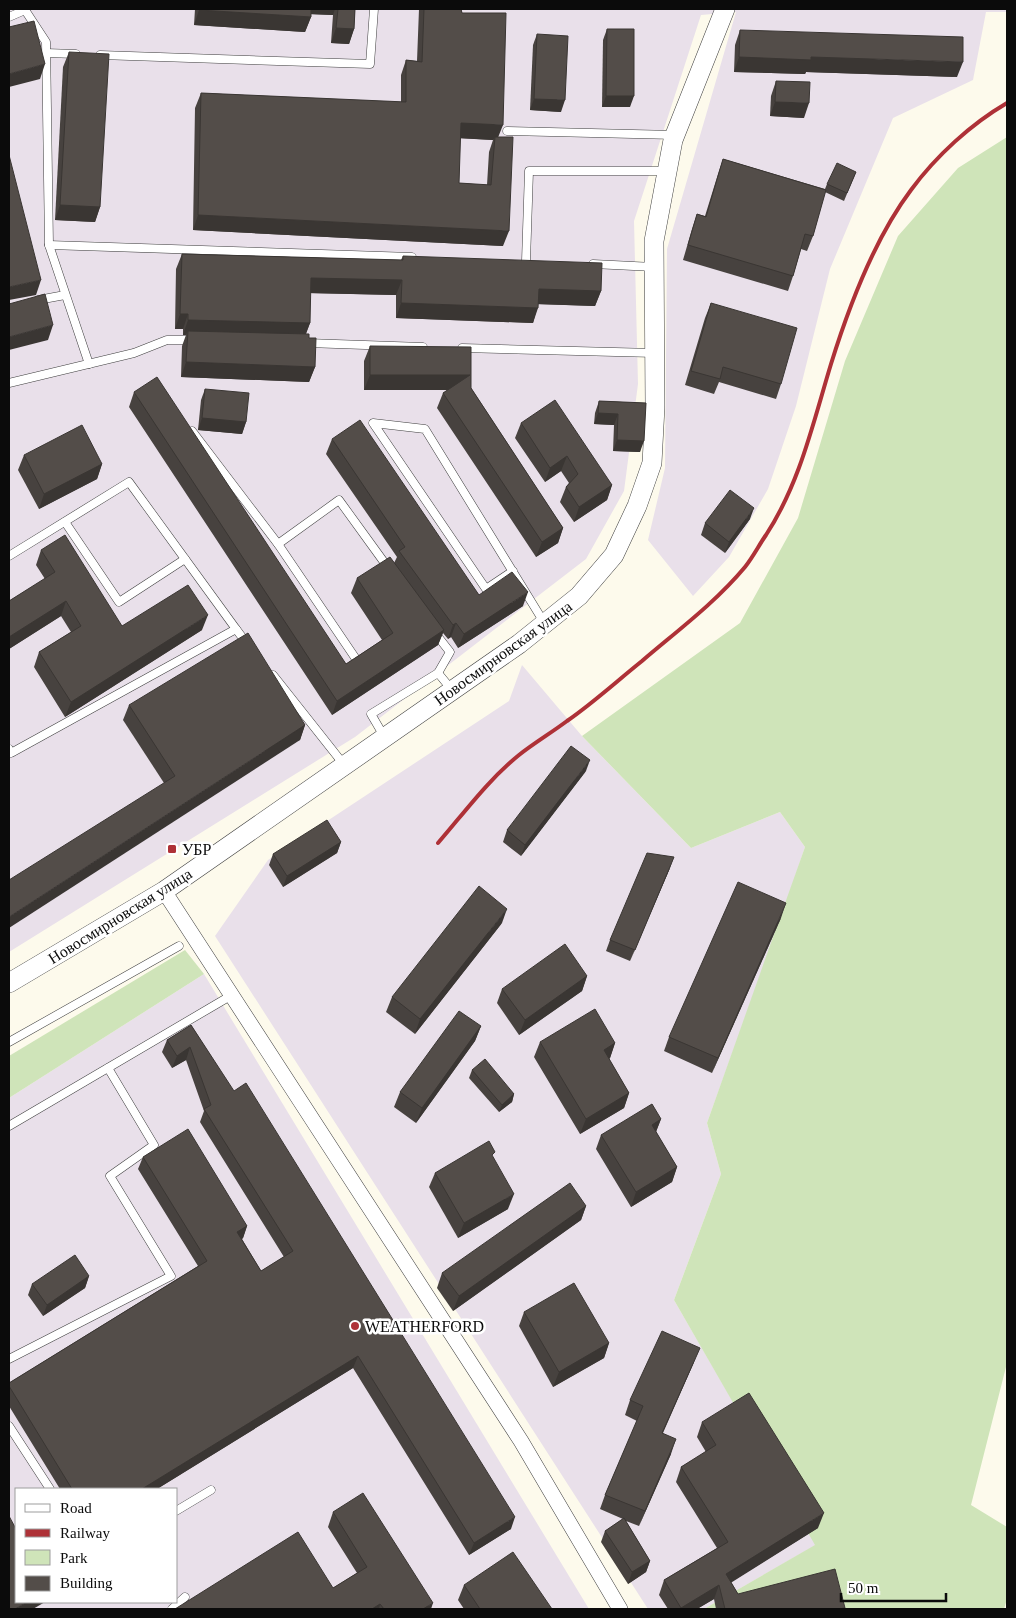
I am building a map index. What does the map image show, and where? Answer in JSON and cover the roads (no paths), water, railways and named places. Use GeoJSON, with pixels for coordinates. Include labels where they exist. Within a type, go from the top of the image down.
{"type":"FeatureCollection","features":[{"type":"Feature","properties":{"kind":"street","name":"Новосмирновская улица"},"geometry":{"type":"LineString","coordinates":[[9,983],[164,891],[519,644],[579,596],[614,555],[637,506],[652,463],[655,407],[654,240],[667,171],[675,135],[725,9]]}},
{"type":"Feature","properties":{"kind":"street"},"geometry":{"type":"LineString","coordinates":[[164,891],[521,1441],[620,1609]]}},
{"type":"Feature","properties":{"kind":"lane"},"geometry":{"type":"LineString","coordinates":[[95,55],[370,64],[374,9]]}},
{"type":"Feature","properties":{"kind":"lane"},"geometry":{"type":"LineString","coordinates":[[9,17],[25,10],[46,42],[49,245],[89,364]]}},
{"type":"Feature","properties":{"kind":"lane"},"geometry":{"type":"LineString","coordinates":[[46,53],[85,54]]}},
{"type":"Feature","properties":{"kind":"lane"},"geometry":{"type":"LineString","coordinates":[[507,131],[675,135]]}},
{"type":"Feature","properties":{"kind":"lane"},"geometry":{"type":"LineString","coordinates":[[526,261],[529,171],[667,171]]}},
{"type":"Feature","properties":{"kind":"lane"},"geometry":{"type":"LineString","coordinates":[[49,245],[416,258]]}},
{"type":"Feature","properties":{"kind":"lane"},"geometry":{"type":"LineString","coordinates":[[516,261],[536,262]]}},
{"type":"Feature","properties":{"kind":"lane"},"geometry":{"type":"LineString","coordinates":[[585,264],[654,267]]}},
{"type":"Feature","properties":{"kind":"lane"},"geometry":{"type":"LineString","coordinates":[[28,302],[66,295]]}},
{"type":"Feature","properties":{"kind":"lane"},"geometry":{"type":"LineString","coordinates":[[9,383],[134,353],[167,340],[197,340]]}},
{"type":"Feature","properties":{"kind":"lane"},"geometry":{"type":"LineString","coordinates":[[297,343],[436,347]]}},
{"type":"Feature","properties":{"kind":"lane"},"geometry":{"type":"LineString","coordinates":[[456,348],[654,353]]}},
{"type":"Feature","properties":{"kind":"lane"},"geometry":{"type":"LineString","coordinates":[[513,571],[486,589],[373,423],[425,429],[513,571],[545,624]]}},
{"type":"Feature","properties":{"kind":"lane"},"geometry":{"type":"LineString","coordinates":[[188,425],[278,544],[358,662]]}},
{"type":"Feature","properties":{"kind":"lane"},"geometry":{"type":"LineString","coordinates":[[9,556],[129,482],[254,652]]}},
{"type":"Feature","properties":{"kind":"lane"},"geometry":{"type":"LineString","coordinates":[[278,544],[339,500],[392,572]]}},
{"type":"Feature","properties":{"kind":"lane"},"geometry":{"type":"LineString","coordinates":[[65,522],[119,602],[185,559]]}},
{"type":"Feature","properties":{"kind":"lane"},"geometry":{"type":"LineString","coordinates":[[385,738],[372,714],[438,673],[450,652],[432,628]]}},
{"type":"Feature","properties":{"kind":"lane"},"geometry":{"type":"LineString","coordinates":[[10,752],[236,629]]}},
{"type":"Feature","properties":{"kind":"lane"},"geometry":{"type":"LineString","coordinates":[[266,667],[345,766]]}},
{"type":"Feature","properties":{"kind":"lane"},"geometry":{"type":"LineString","coordinates":[[438,673],[453,690]]}},
{"type":"Feature","properties":{"kind":"lane"},"geometry":{"type":"LineString","coordinates":[[9,1042],[179,946]]}},
{"type":"Feature","properties":{"kind":"lane"},"geometry":{"type":"LineString","coordinates":[[9,1126],[232,995]]}},
{"type":"Feature","properties":{"kind":"lane"},"geometry":{"type":"LineString","coordinates":[[9,1359],[171,1276],[110,1176],[154,1146],[108,1068]]}},
{"type":"Feature","properties":{"kind":"lane"},"geometry":{"type":"LineString","coordinates":[[9,1426],[49,1488]]}},
{"type":"Feature","properties":{"kind":"lane"},"geometry":{"type":"LineString","coordinates":[[178,1510],[211,1490]]}},
{"type":"Feature","properties":{"kind":"lane"},"geometry":{"type":"LineString","coordinates":[[172,1609],[185,1597]]}},
{"type":"Feature","properties":{"kind":"railway"},"geometry":{"type":"LineString","coordinates":[[438,843],[477,797],[508,765],[586,707],[682,628],[708,605],[745,567],[778,515],[797,474],[854,296],[885,230],[911,190],[931,165],[967,131],[1007,103]]}},
{"type":"Feature","properties":{"kind":"place","name":"УБР"},"geometry":{"type":"Point","coordinates":[172,849]}},
{"type":"Feature","properties":{"kind":"place","name":"WEATHERFORD"},"geometry":{"type":"Point","coordinates":[355,1326]}}]}
